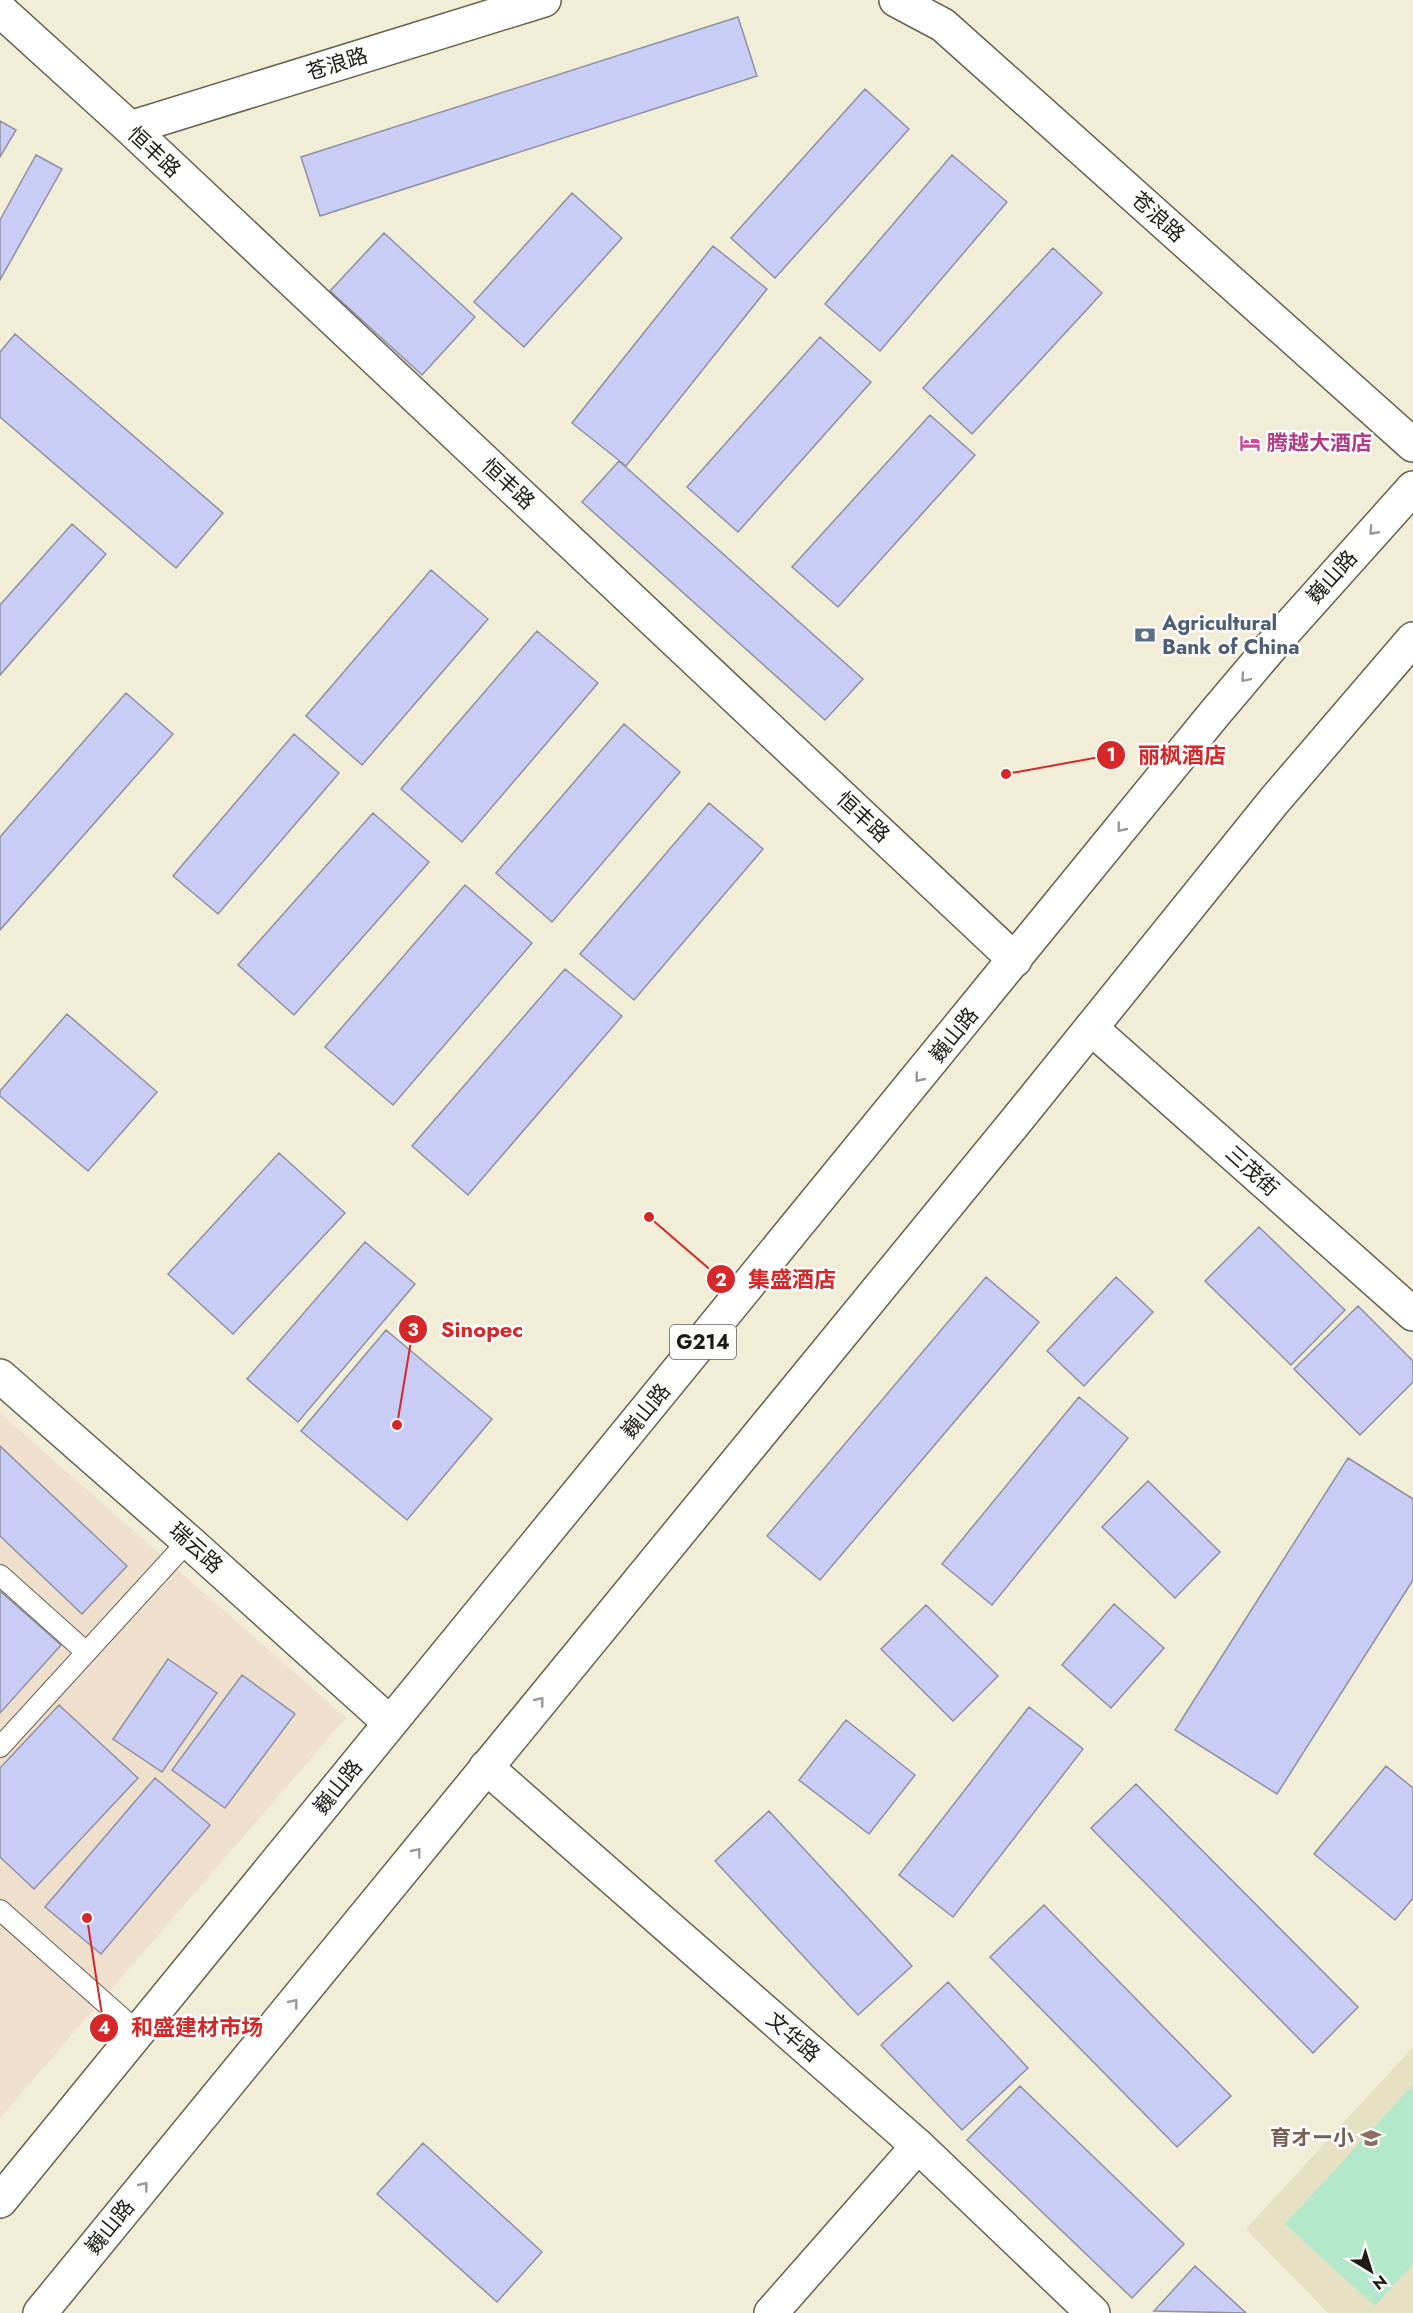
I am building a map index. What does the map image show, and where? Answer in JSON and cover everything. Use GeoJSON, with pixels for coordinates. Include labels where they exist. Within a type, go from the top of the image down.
{"type":"FeatureCollection","features":[{"type":"Feature","properties":{"kind":"main road","name":"苍浪路"},"geometry":{"type":"LineString","coordinates":[[130,128],[544,0]]}},
{"type":"Feature","properties":{"kind":"main road","name":"苍浪路"},"geometry":{"type":"LineString","coordinates":[[896,0],[943,25],[1413,445]]}},
{"type":"Feature","properties":{"kind":"main road","name":"恒丰路"},"geometry":{"type":"LineString","coordinates":[[0,10],[130,128],[1015,960]]}},
{"type":"Feature","properties":{"kind":"main road","name":"巍山路"},"geometry":{"type":"LineString","coordinates":[[0,2201],[1276,640],[1413,488]]}},
{"type":"Feature","properties":{"kind":"main road","name":"巍山路"},"geometry":{"type":"LineString","coordinates":[[40,2313],[1289,783],[1413,639]]}},
{"type":"Feature","properties":{"kind":"main road","name":"三茂街"},"geometry":{"type":"LineString","coordinates":[[1091,1028],[1413,1314]]}},
{"type":"Feature","properties":{"kind":"main road","name":"瑞云路"},"geometry":{"type":"LineString","coordinates":[[0,1376],[188,1540],[390,1723]]}},
{"type":"Feature","properties":{"kind":"main road","name":"文华路"},"geometry":{"type":"LineString","coordinates":[[486,1767],[918,2146],[1093,2313]]}},
{"type":"Feature","properties":{"kind":"main road"},"geometry":{"type":"LineString","coordinates":[[771,2313],[918,2146]]}},
{"type":"Feature","properties":{"kind":"lane"},"geometry":{"type":"LineString","coordinates":[[0,1747],[188,1540]]}},
{"type":"Feature","properties":{"kind":"lane"},"geometry":{"type":"LineString","coordinates":[[0,1575],[86,1652]]}},
{"type":"Feature","properties":{"kind":"lane"},"geometry":{"type":"LineString","coordinates":[[0,1910],[138,2032]]}},
{"type":"Feature","properties":{"kind":"shaded area"},"geometry":{"type":"Polygon","coordinates":[[[0,1413],[346,1718],[0,2118],[0,1413]]]}},
{"type":"Feature","properties":{"kind":"shaded area","name":"育オー小"},"geometry":{"type":"Polygon","coordinates":[[[1413,2047],[1413,2313],[1328,2313],[1246,2229],[1413,2047]]]}},
{"type":"Feature","properties":{"kind":"green space"},"geometry":{"type":"Polygon","coordinates":[[[1413,2085],[1413,2264],[1375,2306],[1285,2224],[1413,2085]]]}},
{"type":"Feature","properties":{"kind":"building"},"geometry":{"type":"Polygon","coordinates":[[[738,17],[757,76],[320,216],[301,157],[738,17]]]}},
{"type":"Feature","properties":{"kind":"building"},"geometry":{"type":"Polygon","coordinates":[[[865,89],[909,129],[775,278],[731,238],[865,89]]]}},
{"type":"Feature","properties":{"kind":"building"},"geometry":{"type":"Polygon","coordinates":[[[0,121],[16,130],[0,157],[0,121]]]}},
{"type":"Feature","properties":{"kind":"building"},"geometry":{"type":"Polygon","coordinates":[[[36,155],[62,169],[0,280],[0,220],[36,155]]]}},
{"type":"Feature","properties":{"kind":"building"},"geometry":{"type":"Polygon","coordinates":[[[952,155],[1007,202],[880,351],[825,304],[952,155]]]}},
{"type":"Feature","properties":{"kind":"building"},"geometry":{"type":"Polygon","coordinates":[[[572,193],[622,238],[524,347],[474,302],[572,193]]]}},
{"type":"Feature","properties":{"kind":"building"},"geometry":{"type":"Polygon","coordinates":[[[384,233],[475,317],[422,375],[330,291],[384,233]]]}},
{"type":"Feature","properties":{"kind":"building"},"geometry":{"type":"Polygon","coordinates":[[[713,246],[767,289],[626,466],[572,423],[713,246]]]}},
{"type":"Feature","properties":{"kind":"building"},"geometry":{"type":"Polygon","coordinates":[[[1053,248],[1102,293],[972,434],[923,388],[1053,248]]]}},
{"type":"Feature","properties":{"kind":"building"},"geometry":{"type":"Polygon","coordinates":[[[15,334],[223,513],[176,568],[0,417],[0,352],[15,334]]]}},
{"type":"Feature","properties":{"kind":"building"},"geometry":{"type":"Polygon","coordinates":[[[820,337],[871,382],[738,532],[687,487],[820,337]]]}},
{"type":"Feature","properties":{"kind":"building"},"geometry":{"type":"Polygon","coordinates":[[[930,415],[975,455],[838,607],[792,567],[930,415]]]}},
{"type":"Feature","properties":{"kind":"building"},"geometry":{"type":"Polygon","coordinates":[[[619,461],[863,679],[825,720],[582,502],[619,461]]]}},
{"type":"Feature","properties":{"kind":"building"},"geometry":{"type":"Polygon","coordinates":[[[72,524],[106,554],[0,675],[0,605],[72,524]]]}},
{"type":"Feature","properties":{"kind":"building"},"geometry":{"type":"Polygon","coordinates":[[[431,570],[488,619],[362,765],[306,716],[431,570]]]}},
{"type":"Feature","properties":{"kind":"building"},"geometry":{"type":"Polygon","coordinates":[[[537,631],[598,683],[462,842],[401,789],[537,631]]]}},
{"type":"Feature","properties":{"kind":"building"},"geometry":{"type":"Polygon","coordinates":[[[126,693],[173,734],[0,930],[0,837],[126,693]]]}},
{"type":"Feature","properties":{"kind":"building"},"geometry":{"type":"Polygon","coordinates":[[[624,724],[680,772],[552,922],[496,873],[624,724]]]}},
{"type":"Feature","properties":{"kind":"building"},"geometry":{"type":"Polygon","coordinates":[[[294,734],[339,773],[218,914],[173,876],[294,734]]]}},
{"type":"Feature","properties":{"kind":"building"},"geometry":{"type":"Polygon","coordinates":[[[709,803],[763,849],[634,1000],[580,954],[709,803]]]}},
{"type":"Feature","properties":{"kind":"building"},"geometry":{"type":"Polygon","coordinates":[[[373,813],[429,862],[294,1015],[238,965],[373,813]]]}},
{"type":"Feature","properties":{"kind":"building"},"geometry":{"type":"Polygon","coordinates":[[[465,885],[532,943],[393,1105],[325,1047],[465,885]]]}},
{"type":"Feature","properties":{"kind":"building"},"geometry":{"type":"Polygon","coordinates":[[[565,969],[622,1016],[468,1195],[412,1146],[565,969]]]}},
{"type":"Feature","properties":{"kind":"building"},"geometry":{"type":"Polygon","coordinates":[[[67,1014],[157,1092],[88,1171],[0,1096],[0,1091],[67,1014]]]}},
{"type":"Feature","properties":{"kind":"building"},"geometry":{"type":"Polygon","coordinates":[[[279,1153],[345,1213],[233,1334],[168,1274],[279,1153]]]}},
{"type":"Feature","properties":{"kind":"building"},"geometry":{"type":"Polygon","coordinates":[[[1259,1227],[1345,1310],[1291,1365],[1205,1281],[1259,1227]]]}},
{"type":"Feature","properties":{"kind":"building"},"geometry":{"type":"Polygon","coordinates":[[[365,1242],[415,1284],[298,1422],[247,1379],[365,1242]]]}},
{"type":"Feature","properties":{"kind":"building"},"geometry":{"type":"Polygon","coordinates":[[[986,1277],[1039,1322],[820,1580],[767,1536],[986,1277]]]}},
{"type":"Feature","properties":{"kind":"building"},"geometry":{"type":"Polygon","coordinates":[[[1116,1277],[1153,1312],[1084,1386],[1047,1351],[1116,1277]]]}},
{"type":"Feature","properties":{"kind":"building"},"geometry":{"type":"Polygon","coordinates":[[[1358,1306],[1413,1361],[1413,1382],[1360,1435],[1294,1369],[1358,1306]]]}},
{"type":"Feature","properties":{"kind":"building"},"geometry":{"type":"Polygon","coordinates":[[[386,1330],[492,1419],[407,1520],[301,1431],[386,1330]]]}},
{"type":"Feature","properties":{"kind":"building"},"geometry":{"type":"Polygon","coordinates":[[[1079,1397],[1128,1438],[992,1605],[942,1564],[1079,1397]]]}},
{"type":"Feature","properties":{"kind":"building"},"geometry":{"type":"Polygon","coordinates":[[[0,1446],[127,1566],[82,1614],[0,1536],[0,1446]]]}},
{"type":"Feature","properties":{"kind":"building"},"geometry":{"type":"Polygon","coordinates":[[[1348,1458],[1413,1499],[1413,1580],[1277,1794],[1175,1730],[1348,1458]]]}},
{"type":"Feature","properties":{"kind":"building"},"geometry":{"type":"Polygon","coordinates":[[[1148,1481],[1220,1552],[1175,1598],[1102,1527],[1148,1481]]]}},
{"type":"Feature","properties":{"kind":"building"},"geometry":{"type":"Polygon","coordinates":[[[0,1591],[61,1645],[0,1713],[0,1591]]]}},
{"type":"Feature","properties":{"kind":"building"},"geometry":{"type":"Polygon","coordinates":[[[1114,1604],[1164,1648],[1111,1708],[1062,1665],[1114,1604]]]}},
{"type":"Feature","properties":{"kind":"building"},"geometry":{"type":"Polygon","coordinates":[[[926,1605],[998,1676],[953,1721],[881,1649],[926,1605]]]}},
{"type":"Feature","properties":{"kind":"building"},"geometry":{"type":"Polygon","coordinates":[[[168,1659],[217,1693],[162,1772],[113,1739],[168,1659]]]}},
{"type":"Feature","properties":{"kind":"building"},"geometry":{"type":"Polygon","coordinates":[[[242,1675],[295,1714],[225,1808],[172,1770],[242,1675]]]}},
{"type":"Feature","properties":{"kind":"building"},"geometry":{"type":"Polygon","coordinates":[[[59,1705],[138,1778],[34,1889],[0,1857],[0,1768],[59,1705]]]}},
{"type":"Feature","properties":{"kind":"building"},"geometry":{"type":"Polygon","coordinates":[[[1029,1707],[1083,1749],[953,1917],[899,1875],[1029,1707]]]}},
{"type":"Feature","properties":{"kind":"building"},"geometry":{"type":"Polygon","coordinates":[[[846,1720],[915,1775],[869,1834],[799,1780],[846,1720]]]}},
{"type":"Feature","properties":{"kind":"building"},"geometry":{"type":"Polygon","coordinates":[[[1386,1766],[1413,1788],[1413,1898],[1395,1920],[1314,1854],[1386,1766]]]}},
{"type":"Feature","properties":{"kind":"building"},"geometry":{"type":"Polygon","coordinates":[[[155,1778],[210,1825],[101,1954],[45,1907],[155,1778]]]}},
{"type":"Feature","properties":{"kind":"building"},"geometry":{"type":"Polygon","coordinates":[[[1136,1784],[1358,2007],[1313,2053],[1091,1828],[1136,1784]]]}},
{"type":"Feature","properties":{"kind":"building"},"geometry":{"type":"Polygon","coordinates":[[[769,1811],[912,1966],[858,2015],[715,1861],[769,1811]]]}},
{"type":"Feature","properties":{"kind":"building"},"geometry":{"type":"Polygon","coordinates":[[[1044,1905],[1231,2096],[1177,2147],[990,1957],[1044,1905]]]}},
{"type":"Feature","properties":{"kind":"building"},"geometry":{"type":"Polygon","coordinates":[[[948,1982],[1028,2068],[962,2130],[881,2045],[948,1982]]]}},
{"type":"Feature","properties":{"kind":"building"},"geometry":{"type":"Polygon","coordinates":[[[1020,2086],[1184,2244],[1132,2298],[967,2140],[1020,2086]]]}},
{"type":"Feature","properties":{"kind":"building"},"geometry":{"type":"Polygon","coordinates":[[[423,2143],[542,2252],[497,2302],[377,2194],[423,2143]]]}},
{"type":"Feature","properties":{"kind":"building"},"geometry":{"type":"Polygon","coordinates":[[[1195,2266],[1246,2313],[1154,2311],[1195,2266]]]}},
{"type":"Feature","properties":{"kind":"place","name":"腾越大酒店"},"geometry":{"type":"Point","coordinates":[1250,443]}},
{"type":"Feature","properties":{"kind":"place","name":"Agricultural Bank of China"},"geometry":{"type":"Point","coordinates":[1145,635]}},
{"type":"Feature","properties":{"kind":"place","name":"丽枫酒店"},"geometry":{"type":"Point","coordinates":[1006,774]}},
{"type":"Feature","properties":{"kind":"place","name":"集盛酒店"},"geometry":{"type":"Point","coordinates":[649,1217]}},
{"type":"Feature","properties":{"kind":"place","name":"Sinopec"},"geometry":{"type":"Point","coordinates":[397,1425]}},
{"type":"Feature","properties":{"kind":"place","name":"和盛建材市场"},"geometry":{"type":"Point","coordinates":[87,1918]}},
{"type":"Feature","properties":{"kind":"place","name":"育オー小"},"geometry":{"type":"Point","coordinates":[1371,2138]}}]}
